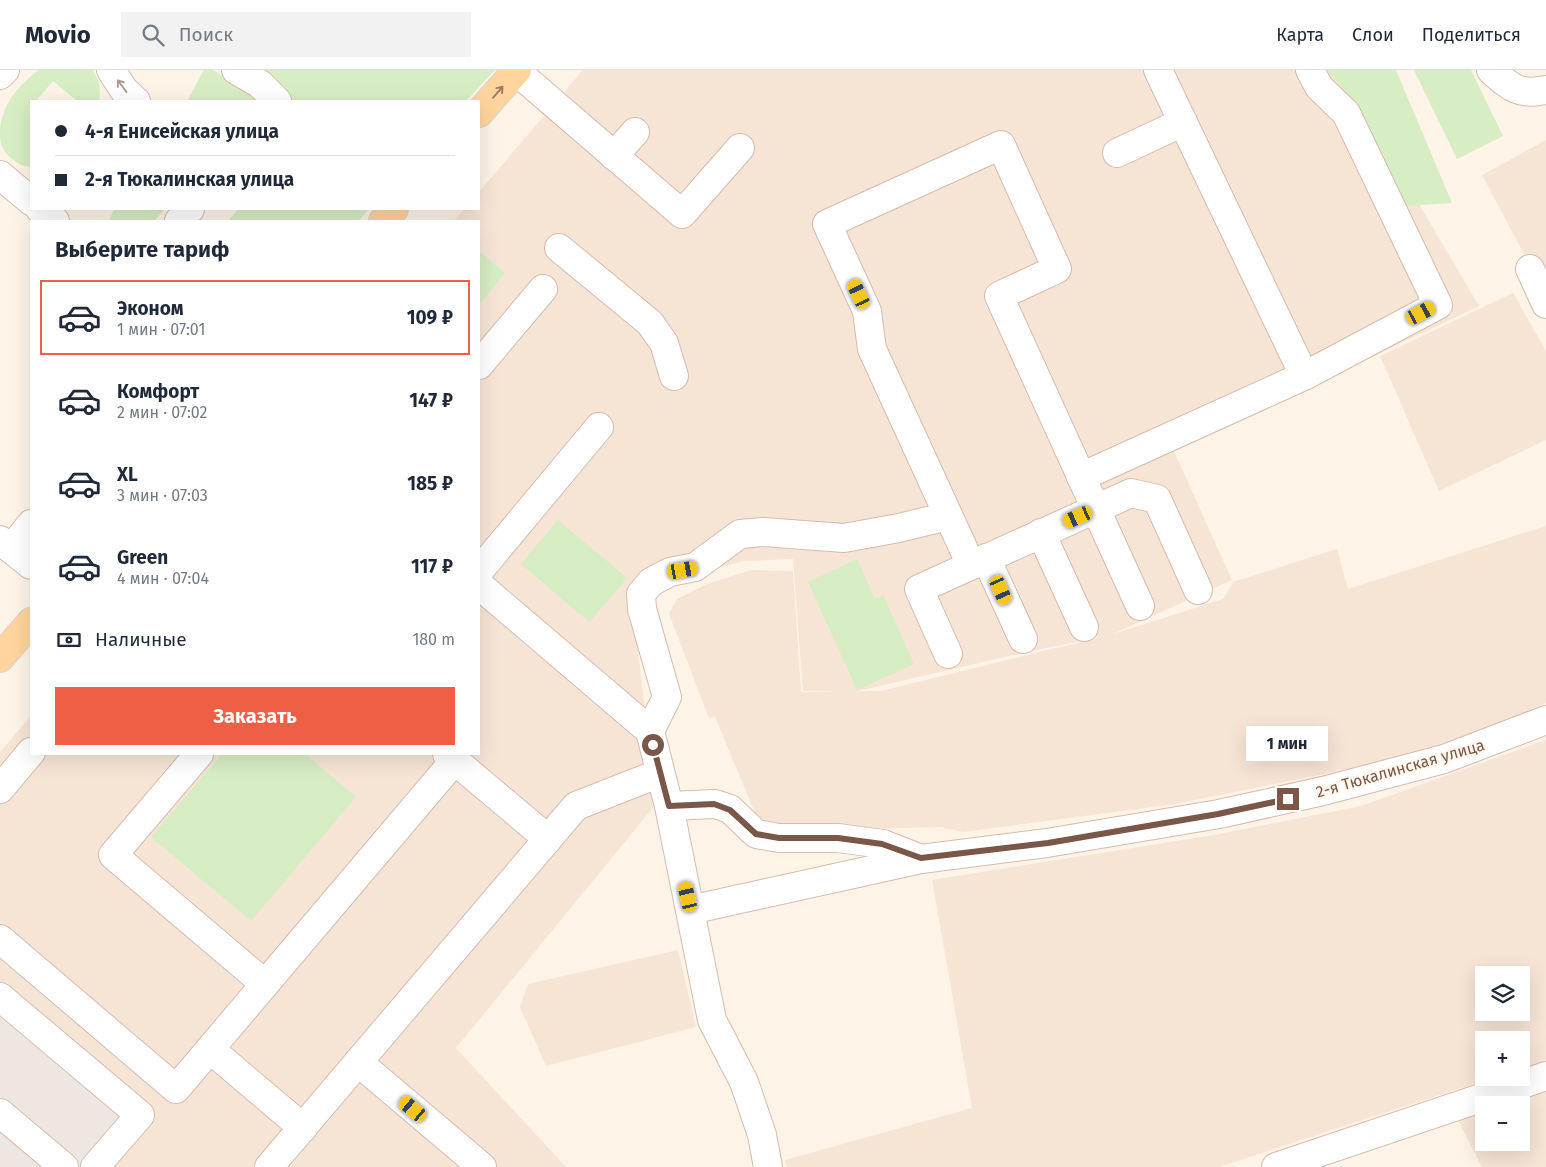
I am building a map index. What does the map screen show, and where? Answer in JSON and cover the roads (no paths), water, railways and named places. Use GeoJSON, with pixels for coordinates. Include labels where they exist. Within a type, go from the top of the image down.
{"type":"FeatureCollection","features":[{"type":"Feature","properties":{"kind":"main road"},"geometry":{"type":"LineString","coordinates":[[480,112],[516,71]]}},
{"type":"Feature","properties":{"kind":"main road"},"geometry":{"type":"LineString","coordinates":[[384,220],[393,210]]}},
{"type":"Feature","properties":{"kind":"main road"},"geometry":{"type":"LineString","coordinates":[[0,658],[30,623]]}},
{"type":"Feature","properties":{"kind":"street"},"geometry":{"type":"LineString","coordinates":[[0,75],[5,70]]}},
{"type":"Feature","properties":{"kind":"street"},"geometry":{"type":"LineString","coordinates":[[111,70],[124,90],[135,100]]}},
{"type":"Feature","properties":{"kind":"street"},"geometry":{"type":"LineString","coordinates":[[236,70],[260,84],[276,100]]}},
{"type":"Feature","properties":{"kind":"street"},"geometry":{"type":"LineString","coordinates":[[1158,70],[1300,368],[1306,375]]}},
{"type":"Feature","properties":{"kind":"street"},"geometry":{"type":"LineString","coordinates":[[1081,477],[1306,375],[1438,304],[1346,113],[1319,87],[1310,70]]}},
{"type":"Feature","properties":{"kind":"street"},"geometry":{"type":"LineString","coordinates":[[1491,70],[1511,88],[1534,93],[1546,90]]}},
{"type":"Feature","properties":{"kind":"street"},"geometry":{"type":"LineString","coordinates":[[516,71],[682,214],[740,148]]}},
{"type":"Feature","properties":{"kind":"street"},"geometry":{"type":"LineString","coordinates":[[1117,153],[1183,122]]}},
{"type":"Feature","properties":{"kind":"street"},"geometry":{"type":"LineString","coordinates":[[614,156],[635,132]]}},
{"type":"Feature","properties":{"kind":"street"},"geometry":{"type":"LineString","coordinates":[[1023,639],[978,562],[948,516],[872,349],[867,311],[827,224],[1000,145],[1058,269],[999,296],[1140,606]]}},
{"type":"Feature","properties":{"kind":"street"},"geometry":{"type":"LineString","coordinates":[[0,175],[30,200]]}},
{"type":"Feature","properties":{"kind":"street"},"geometry":{"type":"LineString","coordinates":[[180,220],[189,210]]}},
{"type":"Feature","properties":{"kind":"street"},"geometry":{"type":"LineString","coordinates":[[559,248],[650,323],[664,343],[674,376]]}},
{"type":"Feature","properties":{"kind":"street"},"geometry":{"type":"LineString","coordinates":[[1530,269],[1545,300]]}},
{"type":"Feature","properties":{"kind":"street"},"geometry":{"type":"LineString","coordinates":[[480,364],[544,289]]}},
{"type":"Feature","properties":{"kind":"street"},"geometry":{"type":"LineString","coordinates":[[480,570],[599,427]]}},
{"type":"Feature","properties":{"kind":"street"},"geometry":{"type":"LineString","coordinates":[[948,654],[919,589],[1131,493],[1157,499],[1198,590]]}},
{"type":"Feature","properties":{"kind":"street"},"geometry":{"type":"LineString","coordinates":[[650,731],[667,697],[642,609],[642,594],[651,582],[670,572],[695,567],[740,534],[763,532],[844,538],[899,528],[948,516]]}},
{"type":"Feature","properties":{"kind":"street"},"geometry":{"type":"LineString","coordinates":[[30,525],[5,544],[30,565]]}},
{"type":"Feature","properties":{"kind":"street"},"geometry":{"type":"LineString","coordinates":[[1041,533],[1084,627]]}},
{"type":"Feature","properties":{"kind":"street"},"geometry":{"type":"LineString","coordinates":[[480,585],[650,731],[669,806],[712,1020],[744,1082],[762,1135],[768,1167]]}},
{"type":"Feature","properties":{"kind":"street","name":"2-я Тюкалинская улица"},"geometry":{"type":"LineString","coordinates":[[690,910],[921,858],[1048,843],[1218,814],[1323,791],[1444,759],[1546,720]]}},
{"type":"Feature","properties":{"kind":"street"},"geometry":{"type":"LineString","coordinates":[[0,789],[30,753]]}},
{"type":"Feature","properties":{"kind":"street"},"geometry":{"type":"LineString","coordinates":[[198,755],[113,855],[265,984]]}},
{"type":"Feature","properties":{"kind":"street"},"geometry":{"type":"LineString","coordinates":[[0,940],[176,1089],[265,984],[451,757],[548,839]]}},
{"type":"Feature","properties":{"kind":"street"},"geometry":{"type":"LineString","coordinates":[[270,1167],[576,806],[660,773]]}},
{"type":"Feature","properties":{"kind":"street"},"geometry":{"type":"LineString","coordinates":[[669,806],[714,804],[730,810],[756,834],[779,838],[838,838],[882,844],[921,858]]}},
{"type":"Feature","properties":{"kind":"street"},"geometry":{"type":"LineString","coordinates":[[0,997],[140,1115],[95,1167]]}},
{"type":"Feature","properties":{"kind":"street"},"geometry":{"type":"LineString","coordinates":[[210,1049],[303,1128]]}},
{"type":"Feature","properties":{"kind":"street"},"geometry":{"type":"LineString","coordinates":[[358,1062],[482,1167]]}},
{"type":"Feature","properties":{"kind":"street"},"geometry":{"type":"LineString","coordinates":[[1276,1167],[1546,1076]]}},
{"type":"Feature","properties":{"kind":"street"},"geometry":{"type":"LineString","coordinates":[[0,1113],[64,1167]]}}]}
